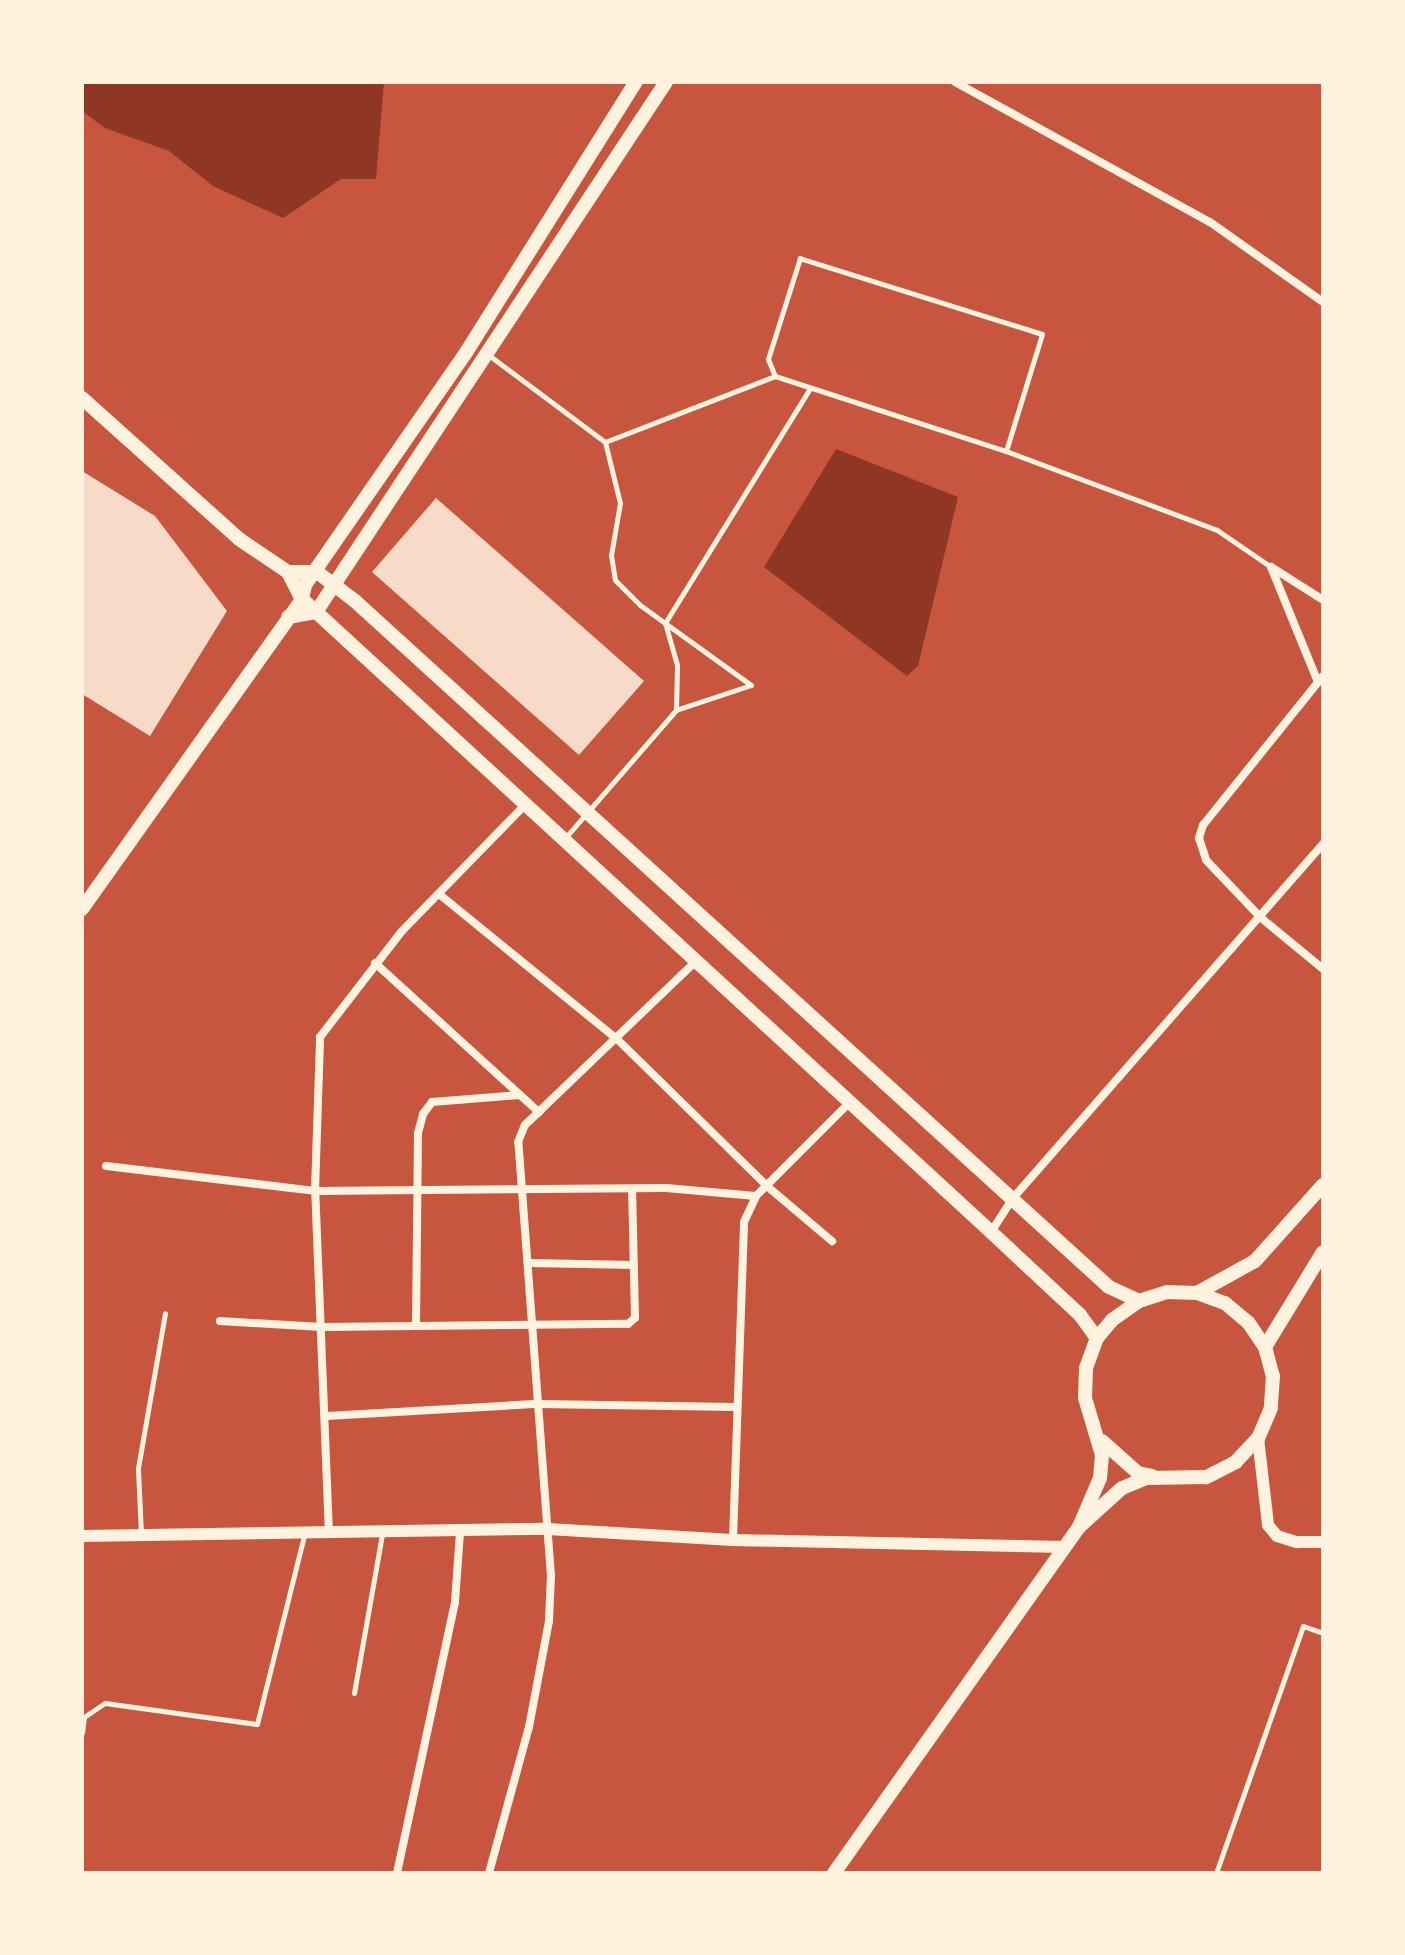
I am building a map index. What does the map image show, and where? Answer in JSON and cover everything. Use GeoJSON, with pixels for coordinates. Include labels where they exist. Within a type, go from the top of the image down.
{"type":"FeatureCollection","features":[{"type":"Feature","properties":{"kind":"main road"},"geometry":{"type":"LineString","coordinates":[[82,909],[302,599],[305,585],[317,572],[467,351],[636,82]]}},
{"type":"Feature","properties":{"kind":"main road"},"geometry":{"type":"LineString","coordinates":[[316,612],[332,584],[490,356],[666,82]]}},
{"type":"Feature","properties":{"kind":"main road"},"geometry":{"type":"LineString","coordinates":[[82,398],[239,539],[288,572],[302,599],[528,802],[851,1101],[1080,1315],[1097,1338]]}},
{"type":"Feature","properties":{"kind":"main road"},"geometry":{"type":"LineString","coordinates":[[288,572],[317,572],[332,584],[1109,1287],[1139,1301]]}},
{"type":"Feature","properties":{"kind":"main road"},"geometry":{"type":"LineString","coordinates":[[288,617],[316,612]]}},
{"type":"Feature","properties":{"kind":"main road"},"geometry":{"type":"LineString","coordinates":[[1197,1293],[1255,1261],[1323,1185]]}},
{"type":"Feature","properties":{"kind":"main road"},"geometry":{"type":"LineString","coordinates":[[1265,1347],[1323,1252]]}},
{"type":"Feature","properties":{"kind":"main road"},"geometry":{"type":"LineString","coordinates":[[834,1873],[1079,1527],[1100,1478],[1102,1455],[1085,1398],[1086,1368],[1097,1338],[1112,1320],[1139,1301],[1167,1292],[1197,1293],[1225,1303],[1248,1322],[1265,1347],[1273,1376],[1271,1408],[1258,1438],[1236,1462],[1216,1472],[1172,1481],[1146,1478],[1122,1488],[1079,1527]]}},
{"type":"Feature","properties":{"kind":"main road"},"geometry":{"type":"LineString","coordinates":[[1093,1427],[1111,1453],[1138,1473],[1172,1481]]}},
{"type":"Feature","properties":{"kind":"street"},"geometry":{"type":"LineString","coordinates":[[955,82],[1210,222],[1323,302]]}},
{"type":"Feature","properties":{"kind":"street"},"geometry":{"type":"LineString","coordinates":[[1271,567],[1323,600]]}},
{"type":"Feature","properties":{"kind":"street"},"geometry":{"type":"LineString","coordinates":[[1271,567],[1320,679],[1203,825],[1199,838],[1206,860],[1260,917],[1323,969]]}},
{"type":"Feature","properties":{"kind":"street"},"geometry":{"type":"LineString","coordinates":[[329,1535],[327,1416],[315,1191],[320,1037],[375,963],[528,802]]}},
{"type":"Feature","properties":{"kind":"street"},"geometry":{"type":"LineString","coordinates":[[991,1232],[1013,1198],[1323,844]]}},
{"type":"Feature","properties":{"kind":"street"},"geometry":{"type":"LineString","coordinates":[[439,894],[618,1040],[768,1187],[832,1241]]}},
{"type":"Feature","properties":{"kind":"street"},"geometry":{"type":"LineString","coordinates":[[489,1873],[529,1727],[549,1621],[548,1529],[535,1326],[518,1142],[525,1125],[618,1040],[698,960]]}},
{"type":"Feature","properties":{"kind":"street"},"geometry":{"type":"LineString","coordinates":[[375,963],[539,1112]]}},
{"type":"Feature","properties":{"kind":"street"},"geometry":{"type":"LineString","coordinates":[[416,1326],[418,1133],[432,1102],[520,1095]]}},
{"type":"Feature","properties":{"kind":"street"},"geometry":{"type":"LineString","coordinates":[[733,1540],[744,1222],[756,1196],[851,1101]]}},
{"type":"Feature","properties":{"kind":"street"},"geometry":{"type":"LineString","coordinates":[[106,1166],[315,1191],[666,1188],[756,1196]]}},
{"type":"Feature","properties":{"kind":"street"},"geometry":{"type":"LineString","coordinates":[[220,1321],[322,1327],[628,1324],[635,1318],[632,1190]]}},
{"type":"Feature","properties":{"kind":"street"},"geometry":{"type":"LineString","coordinates":[[530,1263],[634,1265]]}},
{"type":"Feature","properties":{"kind":"street"},"geometry":{"type":"LineString","coordinates":[[327,1416],[538,1404],[736,1407]]}},
{"type":"Feature","properties":{"kind":"street"},"geometry":{"type":"LineString","coordinates":[[1258,1438],[1268,1525],[1277,1536],[1297,1542],[1323,1542]]}},
{"type":"Feature","properties":{"kind":"street"},"geometry":{"type":"LineString","coordinates":[[82,1536],[329,1535],[548,1529],[733,1540],[1066,1547]]}},
{"type":"Feature","properties":{"kind":"street"},"geometry":{"type":"LineString","coordinates":[[397,1873],[455,1602],[460,1532]]}},
{"type":"Feature","properties":{"kind":"lane"},"geometry":{"type":"LineString","coordinates":[[775,376],[768,359],[800,258],[1042,334],[1006,451]]}},
{"type":"Feature","properties":{"kind":"lane"},"geometry":{"type":"LineString","coordinates":[[490,356],[605,442],[620,503],[611,555],[615,580],[665,623],[751,685],[676,710],[566,837]]}},
{"type":"Feature","properties":{"kind":"lane"},"geometry":{"type":"LineString","coordinates":[[605,442],[775,376],[809,390],[1006,451],[1217,530],[1271,567]]}},
{"type":"Feature","properties":{"kind":"lane"},"geometry":{"type":"LineString","coordinates":[[676,710],[677,665],[665,623],[809,390]]}},
{"type":"Feature","properties":{"kind":"lane"},"geometry":{"type":"LineString","coordinates":[[141,1536],[138,1468],[165,1313]]}},
{"type":"Feature","properties":{"kind":"lane"},"geometry":{"type":"LineString","coordinates":[[354,1693],[382,1533]]}},
{"type":"Feature","properties":{"kind":"lane"},"geometry":{"type":"LineString","coordinates":[[82,1733],[84,1717],[105,1703],[257,1724],[304,1535]]}},
{"type":"Feature","properties":{"kind":"lane"},"geometry":{"type":"LineString","coordinates":[[1216,1873],[1303,1626],[1323,1633]]}},
{"type":"Feature","properties":{"kind":"shaded area"},"geometry":{"type":"Polygon","coordinates":[[[82,82],[384,82],[376,179],[341,179],[283,218],[213,186],[169,151],[105,128],[82,111],[82,82]]]}},
{"type":"Feature","properties":{"kind":"shaded area"},"geometry":{"type":"Polygon","coordinates":[[[836,449],[958,497],[918,666],[907,676],[764,567],[836,449]]]}},
{"type":"Feature","properties":{"kind":"building"},"geometry":{"type":"Polygon","coordinates":[[[82,471],[155,516],[227,611],[150,736],[82,694],[82,471]]]}},
{"type":"Feature","properties":{"kind":"building"},"geometry":{"type":"Polygon","coordinates":[[[436,498],[644,681],[579,755],[372,572],[436,498]]]}}]}
